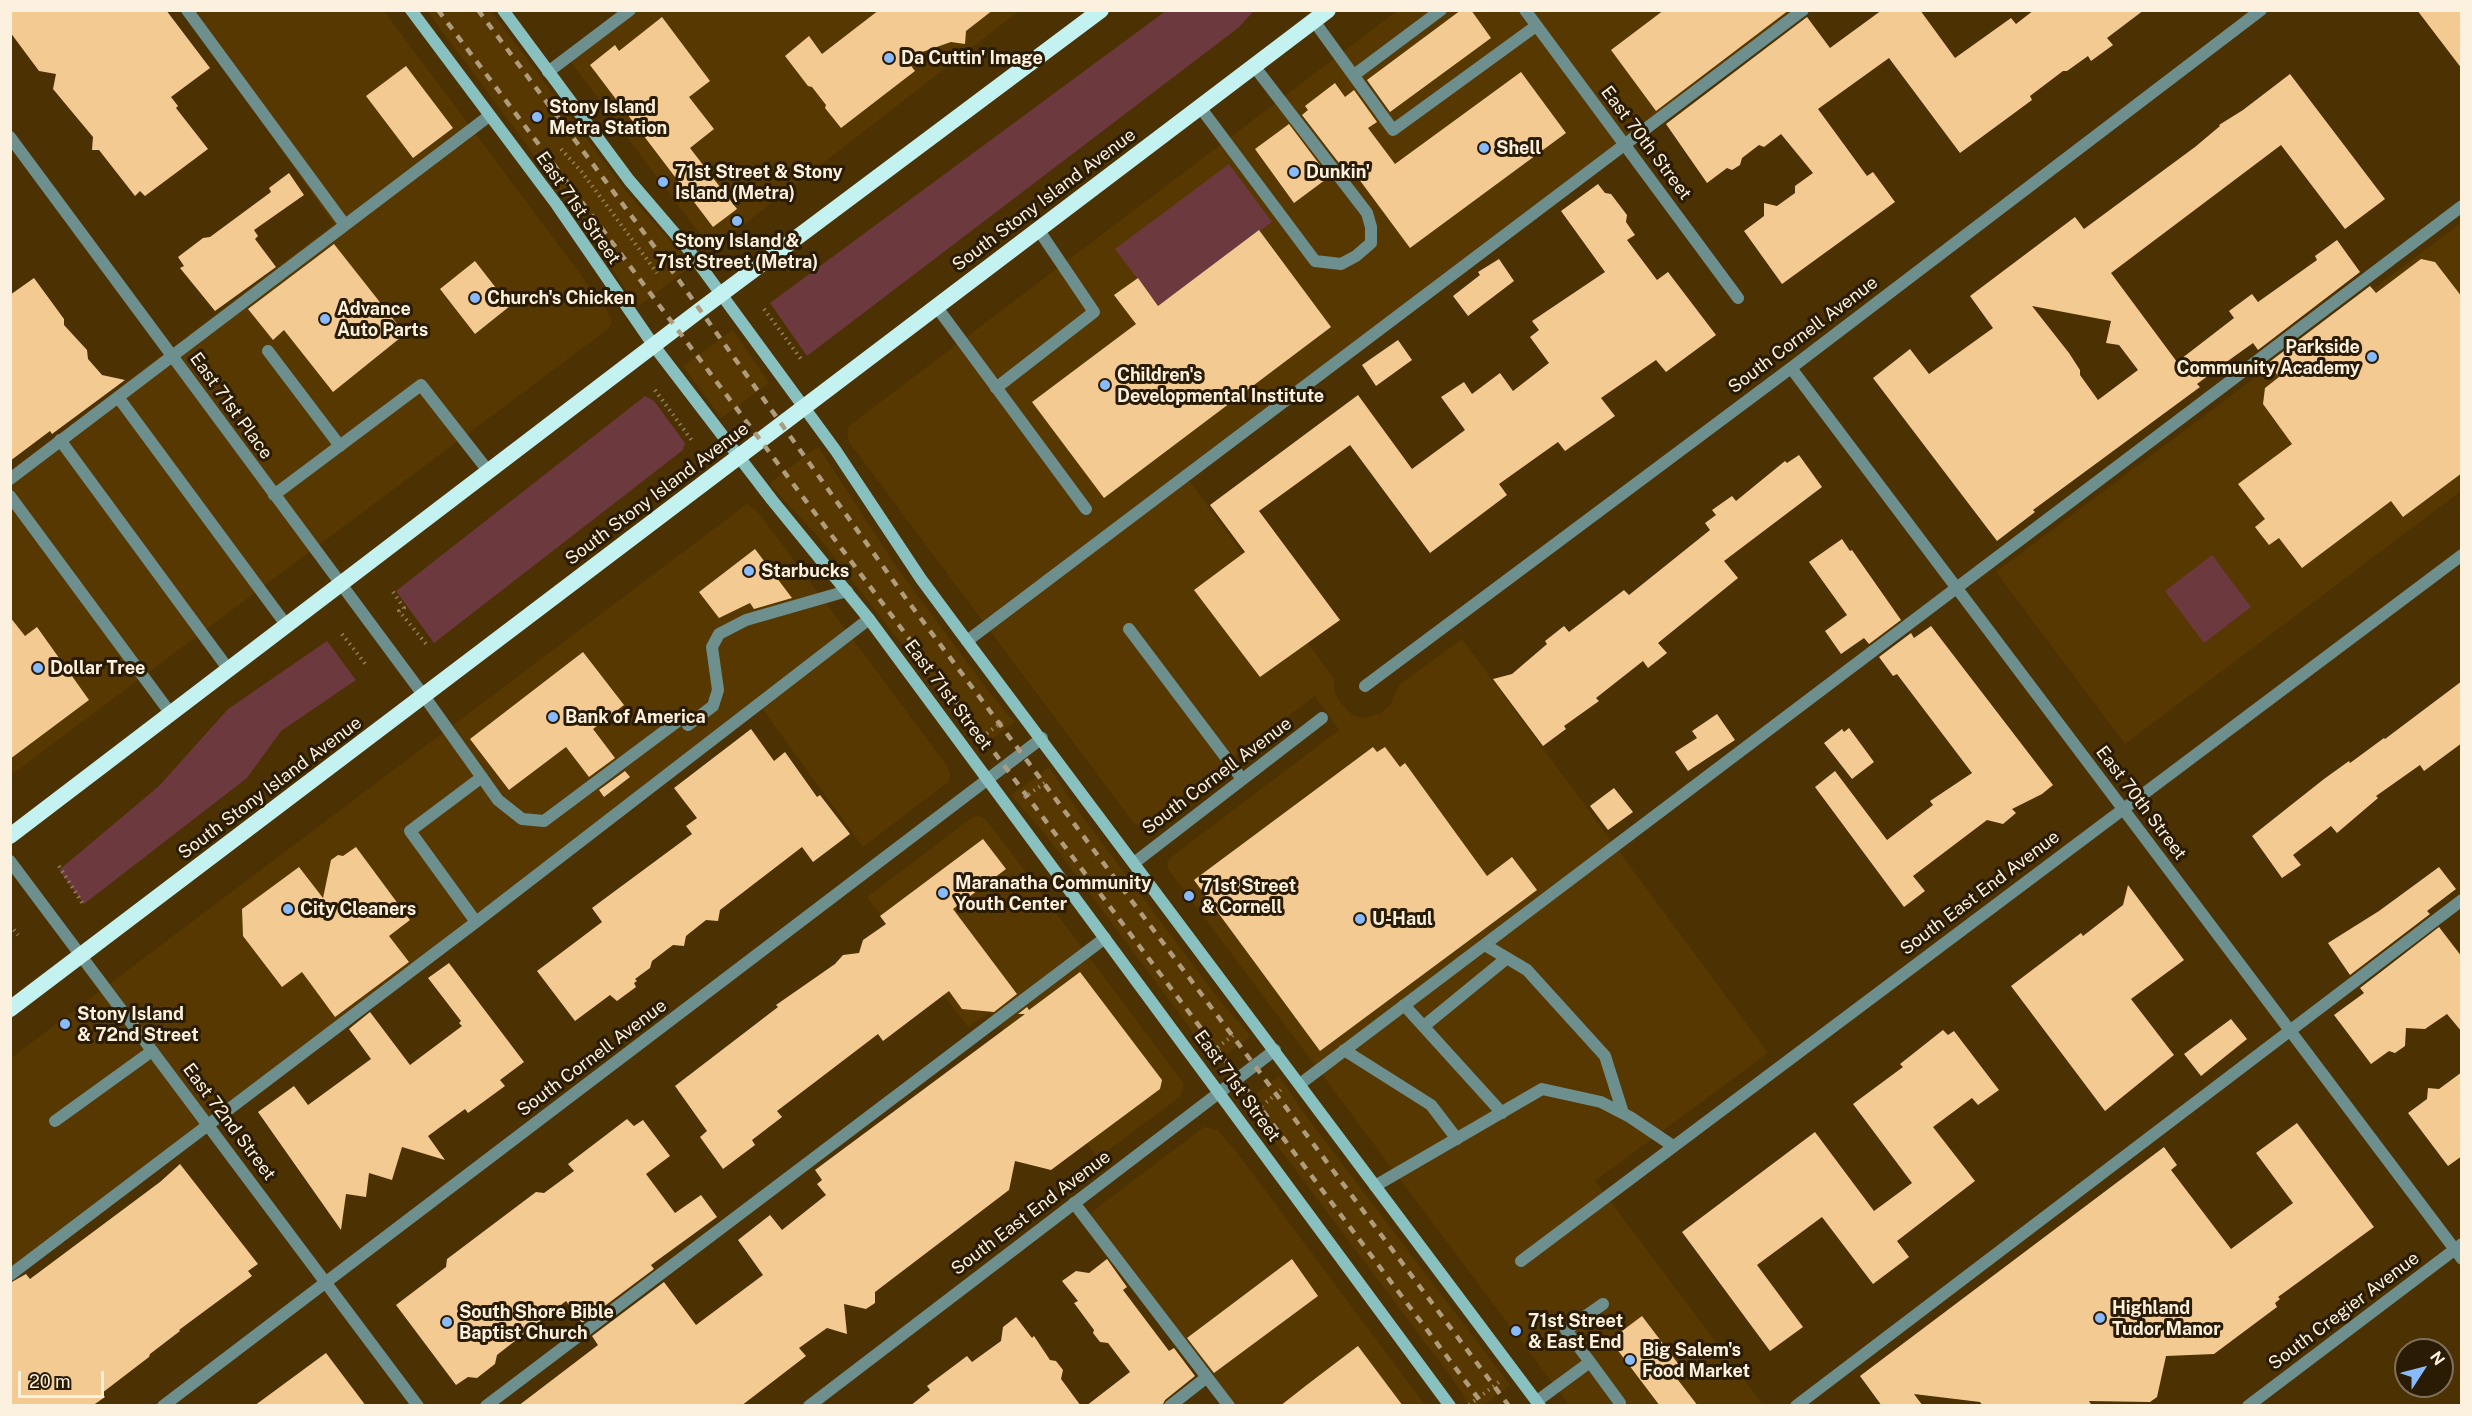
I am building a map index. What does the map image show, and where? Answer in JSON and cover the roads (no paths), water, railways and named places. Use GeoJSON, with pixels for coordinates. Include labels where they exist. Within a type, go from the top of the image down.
{"type":"FeatureCollection","features":[{"type":"Feature","properties":{"kind":"highway"},"geometry":{"type":"LineString","coordinates":[[10,836],[722,294],[1101,10]]}},
{"type":"Feature","properties":{"kind":"highway","name":"South Stony Island Avenue"},"geometry":{"type":"LineString","coordinates":[[10,1009],[1328,10]]}},
{"type":"Feature","properties":{"kind":"main road","name":"East 71st Street"},"geometry":{"type":"LineString","coordinates":[[411,10],[557,205],[654,346],[772,500],[869,619],[1450,1406]]}},
{"type":"Feature","properties":{"kind":"main road"},"geometry":{"type":"LineString","coordinates":[[503,10],[628,180],[688,249],[722,294],[836,451],[921,579],[1275,1050],[1536,1404]]}},
{"type":"Feature","properties":{"kind":"street"},"geometry":{"type":"LineString","coordinates":[[187,10],[345,225]]}},
{"type":"Feature","properties":{"kind":"street"},"geometry":{"type":"LineString","coordinates":[[548,72],[630,10]]}},
{"type":"Feature","properties":{"kind":"street"},"geometry":{"type":"LineString","coordinates":[[1354,75],[1441,10]]}},
{"type":"Feature","properties":{"kind":"street","name":"East 70th Street"},"geometry":{"type":"LineString","coordinates":[[1525,10],[1738,298]]}},
{"type":"Feature","properties":{"kind":"street"},"geometry":{"type":"LineString","coordinates":[[967,641],[1803,10]]}},
{"type":"Feature","properties":{"kind":"street","name":"South Cornell Avenue"},"geometry":{"type":"LineString","coordinates":[[1365,686],[1791,368],[2261,10]]}},
{"type":"Feature","properties":{"kind":"street"},"geometry":{"type":"LineString","coordinates":[[1314,21],[1394,130],[1536,26]]}},
{"type":"Feature","properties":{"kind":"street"},"geometry":{"type":"LineString","coordinates":[[1200,107],[1315,261],[1341,264],[1356,256],[1371,243],[1371,227],[1367,213],[1254,66]]}},
{"type":"Feature","properties":{"kind":"street"},"geometry":{"type":"LineString","coordinates":[[10,478],[489,116]]}},
{"type":"Feature","properties":{"kind":"street","name":"East 71st Place"},"geometry":{"type":"LineString","coordinates":[[10,137],[424,696],[498,800],[522,819],[544,821],[685,721],[713,706],[718,690],[712,647],[719,634],[746,620],[847,591]]}},
{"type":"Feature","properties":{"kind":"street"},"geometry":{"type":"LineString","coordinates":[[1300,1084],[2462,206]]}},
{"type":"Feature","properties":{"kind":"street"},"geometry":{"type":"LineString","coordinates":[[996,388],[1094,312],[1038,229]]}},
{"type":"Feature","properties":{"kind":"street"},"geometry":{"type":"LineString","coordinates":[[936,306],[1086,509]]}},
{"type":"Feature","properties":{"kind":"street"},"geometry":{"type":"LineString","coordinates":[[268,351],[340,446]]}},
{"type":"Feature","properties":{"kind":"street","name":"East 70th Street"},"geometry":{"type":"LineString","coordinates":[[1791,368],[2289,1031],[2459,1251]]}},
{"type":"Feature","properties":{"kind":"street"},"geometry":{"type":"LineString","coordinates":[[274,495],[421,385],[489,471]]}},
{"type":"Feature","properties":{"kind":"street"},"geometry":{"type":"LineString","coordinates":[[118,397],[287,626]]}},
{"type":"Feature","properties":{"kind":"street"},"geometry":{"type":"LineString","coordinates":[[60,440],[229,670]]}},
{"type":"Feature","properties":{"kind":"street"},"geometry":{"type":"LineString","coordinates":[[10,496],[171,714]]}},
{"type":"Feature","properties":{"kind":"street","name":"South East End Avenue"},"geometry":{"type":"LineString","coordinates":[[1521,1261],[2462,555]]}},
{"type":"Feature","properties":{"kind":"street"},"geometry":{"type":"LineString","coordinates":[[10,1275],[476,922],[869,619]]}},
{"type":"Feature","properties":{"kind":"street"},"geometry":{"type":"LineString","coordinates":[[1129,629],[1242,779]]}},
{"type":"Feature","properties":{"kind":"street","name":"South Cornell Avenue"},"geometry":{"type":"LineString","coordinates":[[1134,863],[1322,718]]}},
{"type":"Feature","properties":{"kind":"street","name":"South Cornell Avenue"},"geometry":{"type":"LineString","coordinates":[[163,1406],[1042,738]]}},
{"type":"Feature","properties":{"kind":"street"},"geometry":{"type":"LineString","coordinates":[[476,922],[410,831],[482,777]]}},
{"type":"Feature","properties":{"kind":"street","name":"East 72nd Street"},"geometry":{"type":"LineString","coordinates":[[10,861],[418,1406]]}},
{"type":"Feature","properties":{"kind":"street"},"geometry":{"type":"LineString","coordinates":[[1796,1406],[2462,900]]}},
{"type":"Feature","properties":{"kind":"street"},"geometry":{"type":"LineString","coordinates":[[486,1406],[1105,938]]}},
{"type":"Feature","properties":{"kind":"street"},"geometry":{"type":"LineString","coordinates":[[1485,945],[1527,970],[1605,1056],[1623,1113]]}},
{"type":"Feature","properties":{"kind":"street"},"geometry":{"type":"LineString","coordinates":[[1424,1026],[1507,958]]}},
{"type":"Feature","properties":{"kind":"street"},"geometry":{"type":"LineString","coordinates":[[1404,1005],[1502,1113]]}},
{"type":"Feature","properties":{"kind":"street","name":"South East End Avenue"},"geometry":{"type":"LineString","coordinates":[[810,1406],[1275,1050]]}},
{"type":"Feature","properties":{"kind":"street"},"geometry":{"type":"LineString","coordinates":[[1344,1050],[1431,1106],[1457,1139]]}},
{"type":"Feature","properties":{"kind":"street"},"geometry":{"type":"LineString","coordinates":[[55,1121],[152,1051]]}},
{"type":"Feature","properties":{"kind":"street"},"geometry":{"type":"LineString","coordinates":[[1375,1186],[1542,1089],[1601,1102],[1623,1113],[1673,1146]]}},
{"type":"Feature","properties":{"kind":"street"},"geometry":{"type":"LineString","coordinates":[[1074,1203],[1228,1406]]}},
{"type":"Feature","properties":{"kind":"street","name":"South Cregier Avenue"},"geometry":{"type":"LineString","coordinates":[[2248,1406],[2459,1251]]}},
{"type":"Feature","properties":{"kind":"street"},"geometry":{"type":"LineString","coordinates":[[1603,1304],[1566,1330],[1620,1403]]}},
{"type":"Feature","properties":{"kind":"street"},"geometry":{"type":"LineString","coordinates":[[1536,1404],[1590,1362]]}},
{"type":"Feature","properties":{"kind":"street"},"geometry":{"type":"LineString","coordinates":[[1170,1406],[1207,1377]]}},
{"type":"Feature","properties":{"kind":"railway"},"geometry":{"type":"LineString","coordinates":[[438,10],[1484,1406]]}},
{"type":"Feature","properties":{"kind":"railway"},"geometry":{"type":"LineString","coordinates":[[478,10],[668,265],[907,600],[1509,1406]]}},
{"type":"Feature","properties":{"kind":"place","name":"Da Cuttin' Image"},"geometry":{"type":"Point","coordinates":[889,58]}},
{"type":"Feature","properties":{"kind":"place","name":"Stony Island Metra Station"},"geometry":{"type":"Point","coordinates":[537,117]}},
{"type":"Feature","properties":{"kind":"place","name":"Shell"},"geometry":{"type":"Point","coordinates":[1484,148]}},
{"type":"Feature","properties":{"kind":"place","name":"Dunkin'"},"geometry":{"type":"Point","coordinates":[1294,172]}},
{"type":"Feature","properties":{"kind":"place","name":"71st Street & Stony Island (Metra)"},"geometry":{"type":"Point","coordinates":[663,182]}},
{"type":"Feature","properties":{"kind":"place","name":"Stony Island & 71st Street (Metra)"},"geometry":{"type":"Point","coordinates":[737,221]}},
{"type":"Feature","properties":{"kind":"place","name":"Church's Chicken"},"geometry":{"type":"Point","coordinates":[475,298]}},
{"type":"Feature","properties":{"kind":"place","name":"Advance Auto Parts"},"geometry":{"type":"Point","coordinates":[325,319]}},
{"type":"Feature","properties":{"kind":"place","name":"Parkside Community Academy"},"geometry":{"type":"Point","coordinates":[2372,357]}},
{"type":"Feature","properties":{"kind":"place","name":"Children's Developmental Institute"},"geometry":{"type":"Point","coordinates":[1105,385]}},
{"type":"Feature","properties":{"kind":"place","name":"Starbucks"},"geometry":{"type":"Point","coordinates":[749,571]}},
{"type":"Feature","properties":{"kind":"place","name":"Dollar Tree"},"geometry":{"type":"Point","coordinates":[38,668]}},
{"type":"Feature","properties":{"kind":"place","name":"Bank of America"},"geometry":{"type":"Point","coordinates":[553,717]}},
{"type":"Feature","properties":{"kind":"place","name":"Maranatha Community Youth Center"},"geometry":{"type":"Point","coordinates":[943,893]}},
{"type":"Feature","properties":{"kind":"place","name":"71st Street & Cornell"},"geometry":{"type":"Point","coordinates":[1189,896]}},
{"type":"Feature","properties":{"kind":"place","name":"City Cleaners"},"geometry":{"type":"Point","coordinates":[288,909]}},
{"type":"Feature","properties":{"kind":"place","name":"U-Haul"},"geometry":{"type":"Point","coordinates":[1360,919]}},
{"type":"Feature","properties":{"kind":"place","name":"Stony Island & 72nd Street"},"geometry":{"type":"Point","coordinates":[65,1024]}},
{"type":"Feature","properties":{"kind":"place","name":"Highland Tudor Manor"},"geometry":{"type":"Point","coordinates":[2100,1318]}},
{"type":"Feature","properties":{"kind":"place","name":"South Shore Bible Baptist Church"},"geometry":{"type":"Point","coordinates":[447,1322]}},
{"type":"Feature","properties":{"kind":"place","name":"71st Street & East End"},"geometry":{"type":"Point","coordinates":[1516,1331]}},
{"type":"Feature","properties":{"kind":"place","name":"Big Salem's Food Market"},"geometry":{"type":"Point","coordinates":[1630,1360]}}]}
